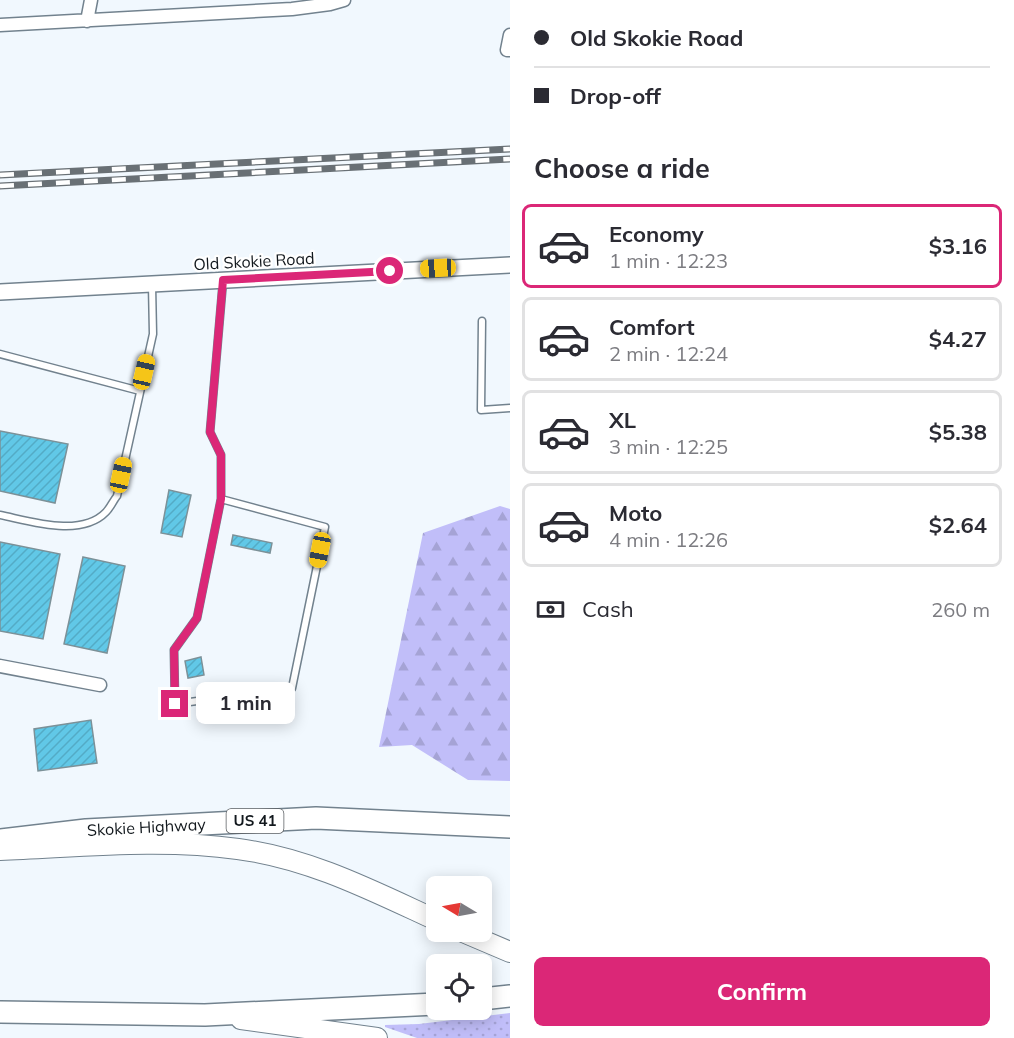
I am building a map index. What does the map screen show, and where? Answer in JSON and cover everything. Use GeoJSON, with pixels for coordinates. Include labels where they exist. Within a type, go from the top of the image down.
{"type":"FeatureCollection","features":[{"type":"Feature","properties":{"kind":"highway"},"geometry":{"type":"LineString","coordinates":[[316,818],[441,810],[510,812]]}},
{"type":"Feature","properties":{"kind":"highway","name":"Skokie Highway"},"geometry":{"type":"LineString","coordinates":[[0,840],[86,830],[316,818],[510,827]]}},
{"type":"Feature","properties":{"kind":"highway"},"geometry":{"type":"LineString","coordinates":[[492,998],[510,996]]}},
{"type":"Feature","properties":{"kind":"highway"},"geometry":{"type":"LineString","coordinates":[[0,1012],[205,1015],[426,1004]]}},
{"type":"Feature","properties":{"kind":"main road"},"geometry":{"type":"LineString","coordinates":[[0,850],[175,843],[239,849],[299,862],[344,879],[426,916]]}},
{"type":"Feature","properties":{"kind":"main road"},"geometry":{"type":"LineString","coordinates":[[486,942],[502,949]]}},
{"type":"Feature","properties":{"kind":"main road"},"geometry":{"type":"LineString","coordinates":[[205,1015],[377,1038]]}},
{"type":"Feature","properties":{"kind":"street"},"geometry":{"type":"LineString","coordinates":[[87,21],[91,0]]}},
{"type":"Feature","properties":{"kind":"street"},"geometry":{"type":"LineString","coordinates":[[0,25],[292,9],[344,0]]}},
{"type":"Feature","properties":{"kind":"street"},"geometry":{"type":"LineString","coordinates":[[508,50],[510,35]]}},
{"type":"Feature","properties":{"kind":"street","name":"Old Skokie Road"},"geometry":{"type":"LineString","coordinates":[[0,292],[510,265]]}},
{"type":"Feature","properties":{"kind":"street"},"geometry":{"type":"LineString","coordinates":[[0,666],[100,685]]}},
{"type":"Feature","properties":{"kind":"lane"},"geometry":{"type":"LineString","coordinates":[[221,499],[325,527],[292,688],[175,704],[174,650],[197,618],[221,499],[221,455],[210,432],[223,280]]}},
{"type":"Feature","properties":{"kind":"lane"},"geometry":{"type":"LineString","coordinates":[[0,515],[48,525],[81,524],[96,520],[106,512],[117,496],[153,334],[152,284]]}},
{"type":"Feature","properties":{"kind":"lane"},"geometry":{"type":"LineString","coordinates":[[482,321],[481,410],[510,408]]}},
{"type":"Feature","properties":{"kind":"lane"},"geometry":{"type":"LineString","coordinates":[[0,354],[140,391]]}},
{"type":"Feature","properties":{"kind":"green space"},"geometry":{"type":"Polygon","coordinates":[[[500,506],[510,509],[510,781],[468,780],[412,745],[379,747],[423,533],[500,506]]]}},
{"type":"Feature","properties":{"kind":"green space"},"geometry":{"type":"Polygon","coordinates":[[[510,1013],[510,1038],[417,1038],[385,1027],[385,1025],[452,1020],[492,1020],[492,1015],[510,1013]]]}},
{"type":"Feature","properties":{"kind":"building"},"geometry":{"type":"Polygon","coordinates":[[[0,431],[68,444],[55,503],[0,491],[0,431]]]}},
{"type":"Feature","properties":{"kind":"building"},"geometry":{"type":"Polygon","coordinates":[[[169,490],[191,495],[182,537],[161,533],[169,490]]]}},
{"type":"Feature","properties":{"kind":"building"},"geometry":{"type":"Polygon","coordinates":[[[233,535],[272,543],[270,553],[231,545],[233,535]]]}},
{"type":"Feature","properties":{"kind":"building"},"geometry":{"type":"Polygon","coordinates":[[[0,542],[60,554],[43,639],[0,631],[0,542]]]}},
{"type":"Feature","properties":{"kind":"building"},"geometry":{"type":"Polygon","coordinates":[[[83,557],[125,566],[107,653],[64,644],[83,557]]]}},
{"type":"Feature","properties":{"kind":"building"},"geometry":{"type":"Polygon","coordinates":[[[201,657],[204,675],[188,678],[185,661],[201,657]]]}},
{"type":"Feature","properties":{"kind":"building"},"geometry":{"type":"Polygon","coordinates":[[[91,720],[97,763],[38,771],[34,729],[91,720]]]}},
{"type":"Feature","properties":{"kind":"railway"},"geometry":{"type":"LineString","coordinates":[[0,175],[510,149]]}},
{"type":"Feature","properties":{"kind":"railway"},"geometry":{"type":"LineString","coordinates":[[0,186],[510,159]]}},
{"type":"Feature","properties":{"kind":"route"},"geometry":{"type":"LineString","coordinates":[[175,704],[174,650],[197,618],[221,499],[221,455],[210,432],[223,280],[390,271]]}}]}
